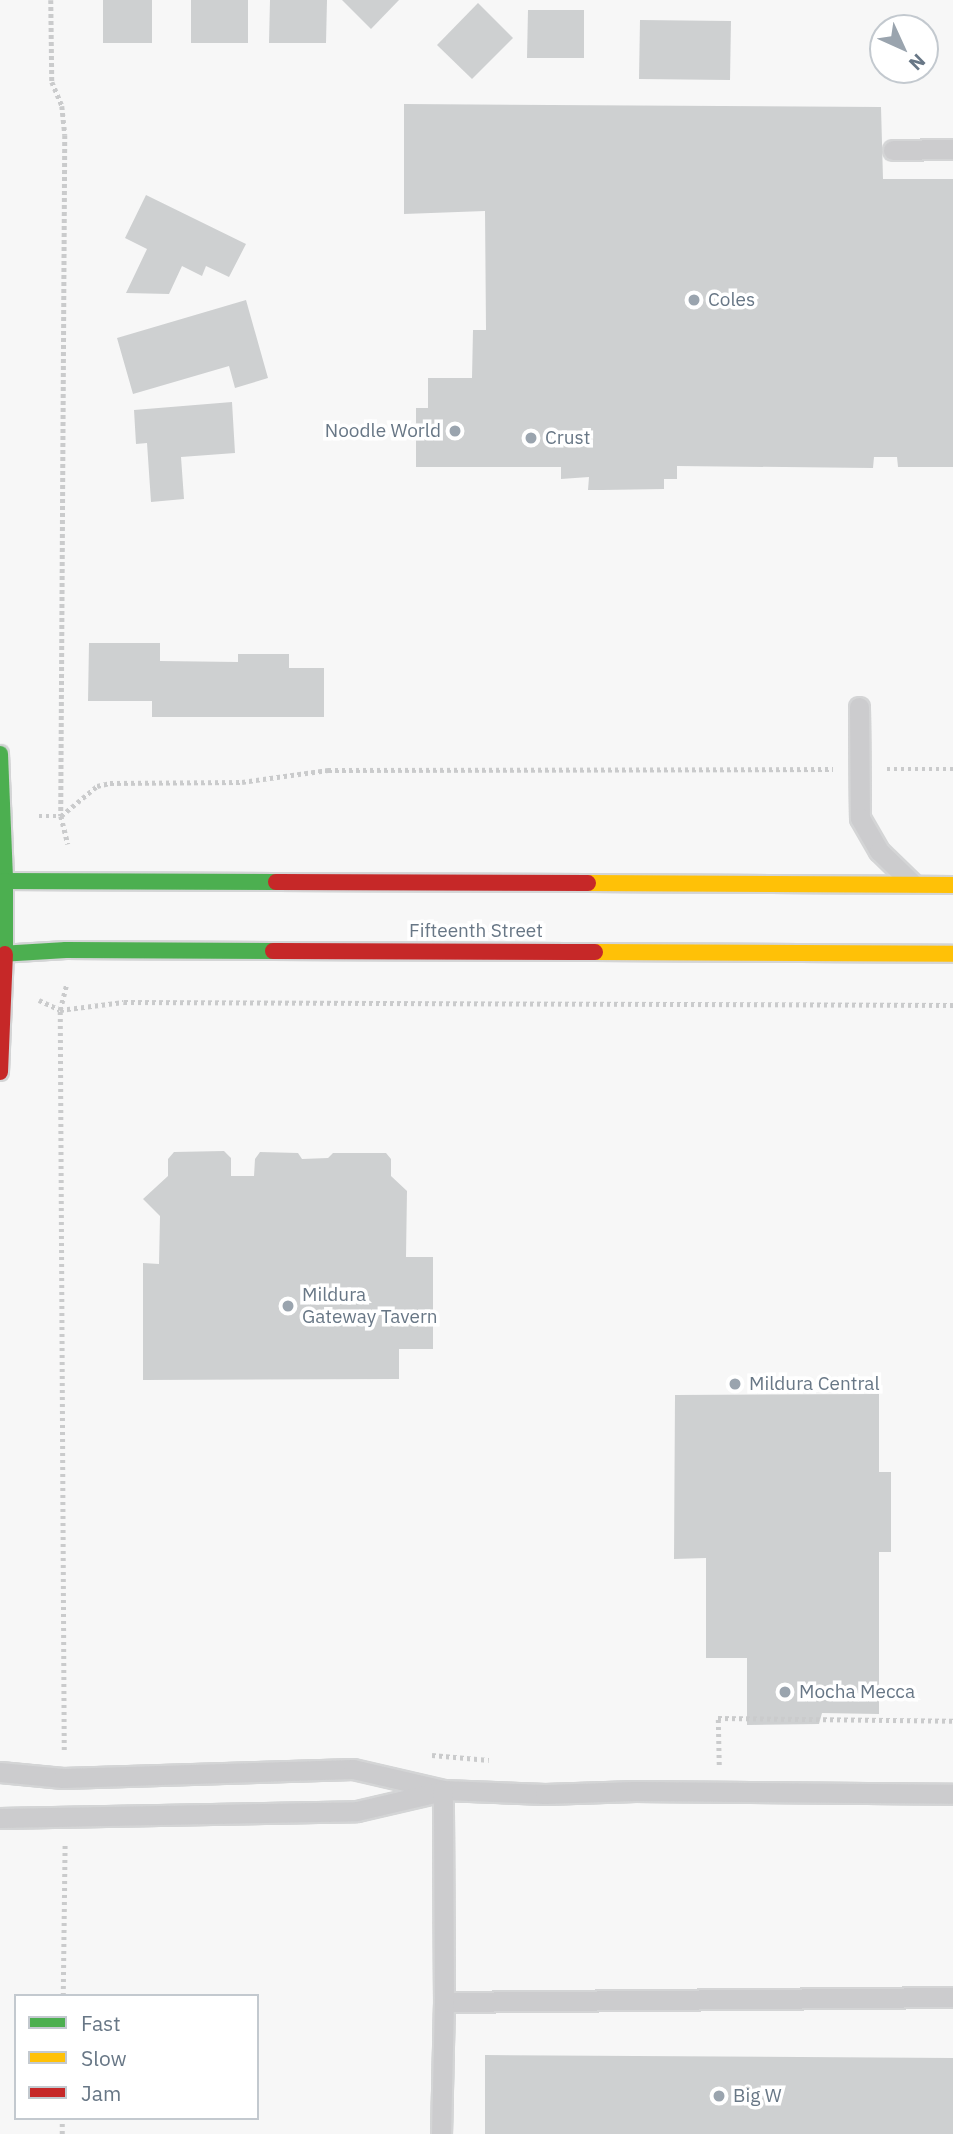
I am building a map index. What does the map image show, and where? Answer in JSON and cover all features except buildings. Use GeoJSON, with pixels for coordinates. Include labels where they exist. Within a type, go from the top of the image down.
{"type":"FeatureCollection","features":[{"type":"Feature","properties":{"kind":"main road"},"geometry":{"type":"LineString","coordinates":[[0,754],[3,954],[0,1072]]}},
{"type":"Feature","properties":{"kind":"main road"},"geometry":{"type":"LineString","coordinates":[[2,881],[953,885]]}},
{"type":"Feature","properties":{"kind":"main road","name":"Fifteenth Street"},"geometry":{"type":"LineString","coordinates":[[3,954],[66,950],[953,954]]}},
{"type":"Feature","properties":{"kind":"lane"},"geometry":{"type":"LineString","coordinates":[[893,150],[953,149]]}},
{"type":"Feature","properties":{"kind":"lane"},"geometry":{"type":"LineString","coordinates":[[859,707],[860,818],[866,834],[879,851],[913,885]]}},
{"type":"Feature","properties":{"kind":"lane"},"geometry":{"type":"LineString","coordinates":[[0,1772],[63,1779],[353,1769],[443,1790],[545,1794],[635,1791],[953,1794]]}},
{"type":"Feature","properties":{"kind":"lane"},"geometry":{"type":"LineString","coordinates":[[0,1818],[357,1811],[443,1790]]}},
{"type":"Feature","properties":{"kind":"lane"},"geometry":{"type":"LineString","coordinates":[[441,2134],[444,2002],[443,1790]]}},
{"type":"Feature","properties":{"kind":"lane"},"geometry":{"type":"LineString","coordinates":[[444,2002],[953,1997]]}},
{"type":"Feature","properties":{"kind":"path"},"geometry":{"type":"LineString","coordinates":[[51,0],[52,82],[62,106],[65,135],[61,816],[97,786],[110,783],[242,782],[328,770],[953,769]]}},
{"type":"Feature","properties":{"kind":"path"},"geometry":{"type":"LineString","coordinates":[[66,950],[66,986],[60,1010],[64,1752],[78,1751]]}},
{"type":"Feature","properties":{"kind":"path"},"geometry":{"type":"LineString","coordinates":[[60,1010],[124,1002],[953,1005]]}},
{"type":"Feature","properties":{"kind":"path"},"geometry":{"type":"LineString","coordinates":[[720,1774],[718,1718],[953,1721]]}},
{"type":"Feature","properties":{"kind":"path"},"geometry":{"type":"LineString","coordinates":[[426,1755],[491,1761]]}},
{"type":"Feature","properties":{"kind":"path"},"geometry":{"type":"LineString","coordinates":[[63,1994],[65,1818]]}},
{"type":"Feature","properties":{"kind":"traffic: fast"},"geometry":{"type":"LineString","coordinates":[[0,754],[5,881]]}},
{"type":"Feature","properties":{"kind":"traffic: fast"},"geometry":{"type":"LineString","coordinates":[[0,881],[276,882]]}},
{"type":"Feature","properties":{"kind":"traffic: fast"},"geometry":{"type":"LineString","coordinates":[[5,881],[5,954]]}},
{"type":"Feature","properties":{"kind":"traffic: fast"},"geometry":{"type":"LineString","coordinates":[[0,954],[66,950],[273,951]]}},
{"type":"Feature","properties":{"kind":"traffic: slow"},"geometry":{"type":"LineString","coordinates":[[588,883],[953,885]]}},
{"type":"Feature","properties":{"kind":"traffic: slow"},"geometry":{"type":"LineString","coordinates":[[595,952],[953,954]]}},
{"type":"Feature","properties":{"kind":"traffic: jam"},"geometry":{"type":"LineString","coordinates":[[276,882],[588,883]]}},
{"type":"Feature","properties":{"kind":"traffic: jam"},"geometry":{"type":"LineString","coordinates":[[273,951],[595,952]]}},
{"type":"Feature","properties":{"kind":"traffic: jam"},"geometry":{"type":"LineString","coordinates":[[0,1072],[5,954]]}},
{"type":"Feature","properties":{"kind":"place","name":"Coles"},"geometry":{"type":"Point","coordinates":[694,300]}},
{"type":"Feature","properties":{"kind":"place","name":"Noodle World"},"geometry":{"type":"Point","coordinates":[455,431]}},
{"type":"Feature","properties":{"kind":"place","name":"Crust"},"geometry":{"type":"Point","coordinates":[531,438]}},
{"type":"Feature","properties":{"kind":"place","name":"Mildura Gateway Tavern"},"geometry":{"type":"Point","coordinates":[288,1306]}},
{"type":"Feature","properties":{"kind":"place","name":"Mildura Central"},"geometry":{"type":"Point","coordinates":[735,1384]}},
{"type":"Feature","properties":{"kind":"place","name":"Mocha Mecca"},"geometry":{"type":"Point","coordinates":[785,1692]}},
{"type":"Feature","properties":{"kind":"place","name":"Big W"},"geometry":{"type":"Point","coordinates":[719,2096]}}]}
